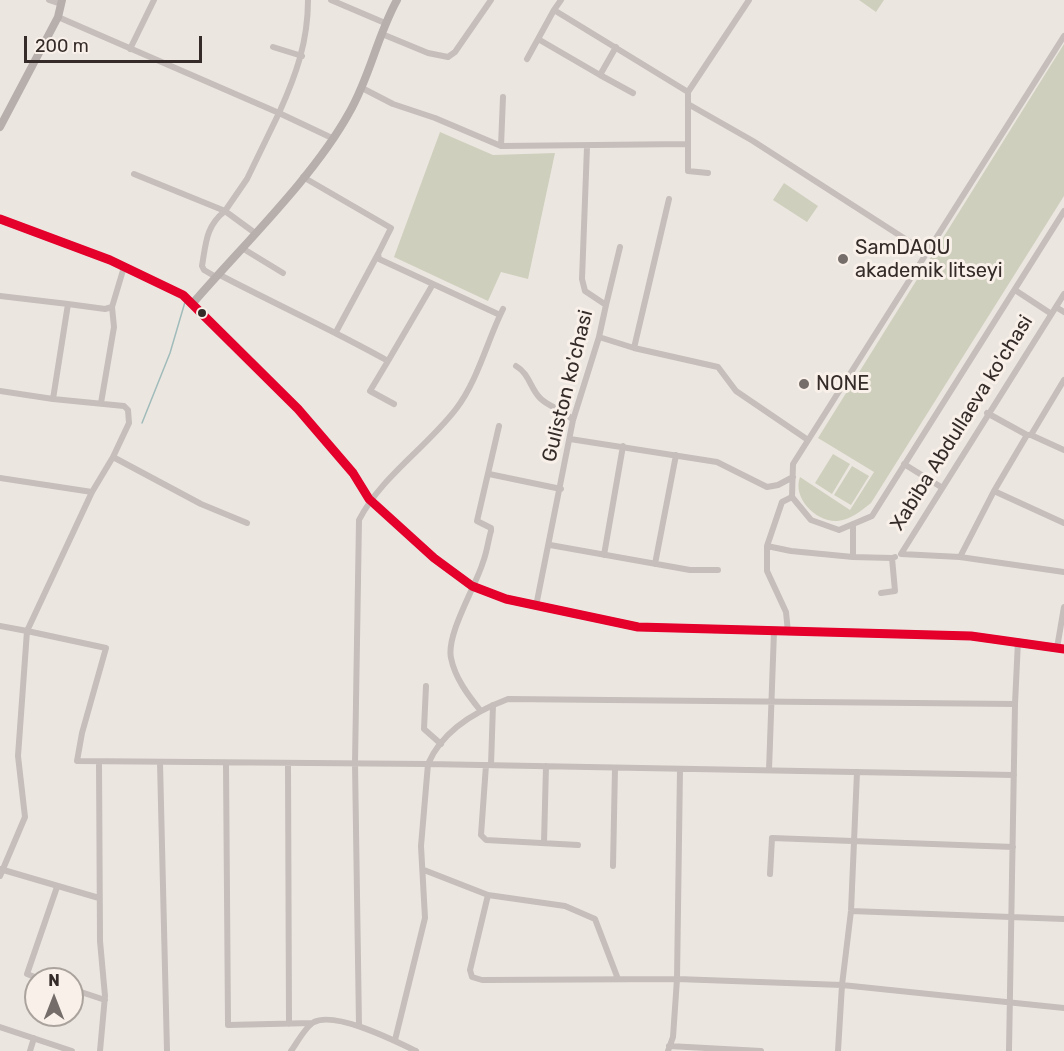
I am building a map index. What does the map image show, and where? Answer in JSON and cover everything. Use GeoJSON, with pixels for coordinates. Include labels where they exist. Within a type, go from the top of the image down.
{"type":"FeatureCollection","features":[{"type":"Feature","properties":{"kind":"street"},"geometry":{"type":"LineString","coordinates":[[0,127],[58,17],[61,2],[49,0]]}},
{"type":"Feature","properties":{"kind":"street"},"geometry":{"type":"LineString","coordinates":[[130,49],[154,0]]}},
{"type":"Feature","properties":{"kind":"street"},"geometry":{"type":"LineString","coordinates":[[309,0],[308,26],[302,56],[279,113],[247,179],[225,211],[213,221],[202,266],[204,270],[336,332],[388,361]]}},
{"type":"Feature","properties":{"kind":"street"},"geometry":{"type":"LineString","coordinates":[[331,0],[385,23]]}},
{"type":"Feature","properties":{"kind":"street"},"geometry":{"type":"LineString","coordinates":[[193,303],[303,177],[332,138],[362,88],[385,23],[397,0]]}},
{"type":"Feature","properties":{"kind":"street"},"geometry":{"type":"LineString","coordinates":[[382,34],[428,53],[448,57],[455,52],[491,0]]}},
{"type":"Feature","properties":{"kind":"street"},"geometry":{"type":"LineString","coordinates":[[527,60],[561,0]]}},
{"type":"Feature","properties":{"kind":"street"},"geometry":{"type":"LineString","coordinates":[[708,173],[687,171],[688,92],[749,0]]}},
{"type":"Feature","properties":{"kind":"street"},"geometry":{"type":"LineString","coordinates":[[554,10],[688,92]]}},
{"type":"Feature","properties":{"kind":"street"},"geometry":{"type":"LineString","coordinates":[[58,17],[332,138]]}},
{"type":"Feature","properties":{"kind":"street"},"geometry":{"type":"LineString","coordinates":[[1064,36],[793,464],[792,497],[811,520],[839,530],[872,516],[1064,211]]}},
{"type":"Feature","properties":{"kind":"street"},"geometry":{"type":"LineString","coordinates":[[538,39],[633,93]]}},
{"type":"Feature","properties":{"kind":"street"},"geometry":{"type":"LineString","coordinates":[[273,47],[302,56]]}},
{"type":"Feature","properties":{"kind":"street"},"geometry":{"type":"LineString","coordinates":[[600,75],[616,47]]}},
{"type":"Feature","properties":{"kind":"street"},"geometry":{"type":"LineString","coordinates":[[362,88],[393,104],[435,118],[501,146],[587,147],[687,144]]}},
{"type":"Feature","properties":{"kind":"street"},"geometry":{"type":"LineString","coordinates":[[501,146],[503,97]]}},
{"type":"Feature","properties":{"kind":"street"},"geometry":{"type":"LineString","coordinates":[[687,104],[753,141],[927,253]]}},
{"type":"Feature","properties":{"kind":"street","name":"Guliston ko'chasi"},"geometry":{"type":"LineString","coordinates":[[536,606],[550,545],[573,420],[599,337],[606,305],[585,291],[582,279],[587,147]]}},
{"type":"Feature","properties":{"kind":"street"},"geometry":{"type":"LineString","coordinates":[[134,174],[225,211],[255,232]]}},
{"type":"Feature","properties":{"kind":"street"},"geometry":{"type":"LineString","coordinates":[[303,177],[391,228],[336,332]]}},
{"type":"Feature","properties":{"kind":"street"},"geometry":{"type":"LineString","coordinates":[[634,348],[669,198]]}},
{"type":"Feature","properties":{"kind":"street"},"geometry":{"type":"LineString","coordinates":[[0,219],[124,267],[193,303],[298,409],[353,473],[369,499],[435,558],[472,586],[506,599],[638,627],[970,636],[1060,648],[1064,607]]}},
{"type":"Feature","properties":{"kind":"street"},"geometry":{"type":"LineString","coordinates":[[242,248],[283,273]]}},
{"type":"Feature","properties":{"kind":"street"},"geometry":{"type":"LineString","coordinates":[[606,305],[620,248]]}},
{"type":"Feature","properties":{"kind":"street"},"geometry":{"type":"LineString","coordinates":[[359,1026],[355,764],[359,520],[369,499],[417,453],[458,407],[484,356],[502,312],[379,259],[378,254]]}},
{"type":"Feature","properties":{"kind":"street"},"geometry":{"type":"LineString","coordinates":[[101,403],[114,327],[112,307],[124,267]]}},
{"type":"Feature","properties":{"kind":"street"},"geometry":{"type":"LineString","coordinates":[[394,404],[369,391],[433,284]]}},
{"type":"Feature","properties":{"kind":"street"},"geometry":{"type":"LineString","coordinates":[[1015,290],[1050,313]]}},
{"type":"Feature","properties":{"kind":"street","name":"Xabiba Abdullaeva ko'chasi"},"geometry":{"type":"LineString","coordinates":[[1064,294],[987,413],[901,554],[960,557],[1064,572]]}},
{"type":"Feature","properties":{"kind":"street"},"geometry":{"type":"LineString","coordinates":[[0,296],[105,309],[112,307]]}},
{"type":"Feature","properties":{"kind":"street"},"geometry":{"type":"LineString","coordinates":[[53,399],[68,304]]}},
{"type":"Feature","properties":{"kind":"street"},"geometry":{"type":"LineString","coordinates":[[1056,307],[1064,312]]}},
{"type":"Feature","properties":{"kind":"street"},"geometry":{"type":"LineString","coordinates":[[599,337],[634,348],[718,367],[736,391],[808,440]]}},
{"type":"Feature","properties":{"kind":"street"},"geometry":{"type":"LineString","coordinates":[[516,366],[525,371],[540,399],[568,414],[573,420]]}},
{"type":"Feature","properties":{"kind":"street"},"geometry":{"type":"LineString","coordinates":[[960,557],[994,491],[1064,380]]}},
{"type":"Feature","properties":{"kind":"street"},"geometry":{"type":"LineString","coordinates":[[0,391],[124,406],[130,417],[113,457],[92,492],[27,632],[18,756],[25,817],[1,872],[99,898]]}},
{"type":"Feature","properties":{"kind":"street"},"geometry":{"type":"LineString","coordinates":[[987,413],[1064,450]]}},
{"type":"Feature","properties":{"kind":"street"},"geometry":{"type":"LineString","coordinates":[[480,710],[464,690],[451,657],[451,646],[472,586],[484,562],[491,531],[491,528],[477,520],[499,426]]}},
{"type":"Feature","properties":{"kind":"street"},"geometry":{"type":"LineString","coordinates":[[570,439],[717,462],[767,487],[778,485],[793,477]]}},
{"type":"Feature","properties":{"kind":"street"},"geometry":{"type":"LineString","coordinates":[[603,555],[623,446]]}},
{"type":"Feature","properties":{"kind":"street"},"geometry":{"type":"LineString","coordinates":[[655,564],[676,455]]}},
{"type":"Feature","properties":{"kind":"street"},"geometry":{"type":"LineString","coordinates":[[113,457],[201,504],[247,523]]}},
{"type":"Feature","properties":{"kind":"street"},"geometry":{"type":"LineString","coordinates":[[904,464],[941,487]]}},
{"type":"Feature","properties":{"kind":"street"},"geometry":{"type":"LineString","coordinates":[[489,474],[561,489]]}},
{"type":"Feature","properties":{"kind":"street"},"geometry":{"type":"LineString","coordinates":[[0,478],[92,492]]}},
{"type":"Feature","properties":{"kind":"street"},"geometry":{"type":"LineString","coordinates":[[994,491],[1064,523]]}},
{"type":"Feature","properties":{"kind":"street"},"geometry":{"type":"LineString","coordinates":[[788,632],[786,612],[766,572],[766,546],[782,502],[792,497]]}},
{"type":"Feature","properties":{"kind":"street"},"geometry":{"type":"LineString","coordinates":[[853,524],[853,557]]}},
{"type":"Feature","properties":{"kind":"street"},"geometry":{"type":"LineString","coordinates":[[550,545],[690,570],[718,570]]}},
{"type":"Feature","properties":{"kind":"street"},"geometry":{"type":"LineString","coordinates":[[766,546],[791,551],[853,557],[892,558],[901,554]]}},
{"type":"Feature","properties":{"kind":"street"},"geometry":{"type":"LineString","coordinates":[[881,593],[895,591],[892,558]]}},
{"type":"Feature","properties":{"kind":"street"},"geometry":{"type":"LineString","coordinates":[[0,626],[106,648],[82,733],[77,761],[428,764],[1014,775]]}},
{"type":"Feature","properties":{"kind":"street"},"geometry":{"type":"LineString","coordinates":[[769,770],[769,702],[774,631]]}},
{"type":"Feature","properties":{"kind":"street"},"geometry":{"type":"LineString","coordinates":[[1009,1051],[1018,641]]}},
{"type":"Feature","properties":{"kind":"street"},"geometry":{"type":"LineString","coordinates":[[426,686],[424,729],[441,744]]}},
{"type":"Feature","properties":{"kind":"street"},"geometry":{"type":"LineString","coordinates":[[395,1040],[425,918],[421,846],[428,764],[441,744],[480,710],[508,699],[1015,704]]}},
{"type":"Feature","properties":{"kind":"street"},"geometry":{"type":"LineString","coordinates":[[493,705],[481,835],[486,840],[578,845]]}},
{"type":"Feature","properties":{"kind":"street"},"geometry":{"type":"LineString","coordinates":[[99,762],[99,898],[105,1000],[100,1051]]}},
{"type":"Feature","properties":{"kind":"street"},"geometry":{"type":"LineString","coordinates":[[160,763],[167,1051]]}},
{"type":"Feature","properties":{"kind":"street"},"geometry":{"type":"LineString","coordinates":[[226,764],[228,1025],[344,1022],[395,1040],[416,1051]]}},
{"type":"Feature","properties":{"kind":"street"},"geometry":{"type":"LineString","coordinates":[[288,764],[289,1024]]}},
{"type":"Feature","properties":{"kind":"street"},"geometry":{"type":"LineString","coordinates":[[543,843],[546,766]]}},
{"type":"Feature","properties":{"kind":"street"},"geometry":{"type":"LineString","coordinates":[[613,866],[615,768]]}},
{"type":"Feature","properties":{"kind":"street"},"geometry":{"type":"LineString","coordinates":[[680,769],[677,979],[673,1037],[669,1049],[761,1051]]}},
{"type":"Feature","properties":{"kind":"street"},"geometry":{"type":"LineString","coordinates":[[838,1051],[842,984],[851,911],[857,772]]}},
{"type":"Feature","properties":{"kind":"street"},"geometry":{"type":"LineString","coordinates":[[770,874],[772,838],[854,839],[1013,847]]}},
{"type":"Feature","properties":{"kind":"street"},"geometry":{"type":"LineString","coordinates":[[424,870],[488,895],[565,906],[596,919],[618,979]]}},
{"type":"Feature","properties":{"kind":"street"},"geometry":{"type":"LineString","coordinates":[[29,967],[57,886]]}},
{"type":"Feature","properties":{"kind":"street"},"geometry":{"type":"LineString","coordinates":[[488,895],[470,970],[471,977],[490,981],[677,979],[842,984],[1064,1008]]}},
{"type":"Feature","properties":{"kind":"street"},"geometry":{"type":"LineString","coordinates":[[851,911],[1013,915],[1064,919]]}},
{"type":"Feature","properties":{"kind":"street"},"geometry":{"type":"LineString","coordinates":[[84,994],[105,1000]]}},
{"type":"Feature","properties":{"kind":"street"},"geometry":{"type":"LineString","coordinates":[[291,1051],[312,1023]]}},
{"type":"Feature","properties":{"kind":"street"},"geometry":{"type":"LineString","coordinates":[[0,1027],[72,1051]]}},
{"type":"Feature","properties":{"kind":"street"},"geometry":{"type":"LineString","coordinates":[[30,1051],[34,1038]]}},
{"type":"Feature","properties":{"kind":"green space"},"geometry":{"type":"Polygon","coordinates":[[[859,0],[884,0],[876,12],[859,0]]]}},
{"type":"Feature","properties":{"kind":"green space"},"geometry":{"type":"Polygon","coordinates":[[[1064,44],[1064,196],[871,503],[846,519],[837,521],[821,518],[808,507],[799,493],[800,477],[850,510],[874,472],[818,438],[1064,44]]]}},
{"type":"Feature","properties":{"kind":"green space"},"geometry":{"type":"Polygon","coordinates":[[[440,132],[493,155],[555,153],[528,279],[501,272],[488,301],[394,257],[440,132]]]}},
{"type":"Feature","properties":{"kind":"green space"},"geometry":{"type":"Polygon","coordinates":[[[784,183],[818,206],[807,222],[773,200],[784,183]]]}},
{"type":"Feature","properties":{"kind":"green space"},"geometry":{"type":"Polygon","coordinates":[[[833,454],[850,464],[832,494],[815,483],[833,454]]]}},
{"type":"Feature","properties":{"kind":"green space"},"geometry":{"type":"Polygon","coordinates":[[[852,466],[869,476],[851,505],[834,495],[852,466]]]}},
{"type":"Feature","properties":{"kind":"waterway"},"geometry":{"type":"LineString","coordinates":[[142,423],[170,353],[185,302]]}},
{"type":"Feature","properties":{"kind":"transit line"},"geometry":{"type":"LineString","coordinates":[[0,219],[110,260],[183,295],[298,409],[353,473],[369,499],[434,558],[472,586],[506,599],[638,627],[971,636],[1064,649]]}},
{"type":"Feature","properties":{"kind":"place","name":"SamDAQU akademik litseyi"},"geometry":{"type":"Point","coordinates":[843,259]}},
{"type":"Feature","properties":{"kind":"place","name":"NONE"},"geometry":{"type":"Point","coordinates":[804,384]}}]}
